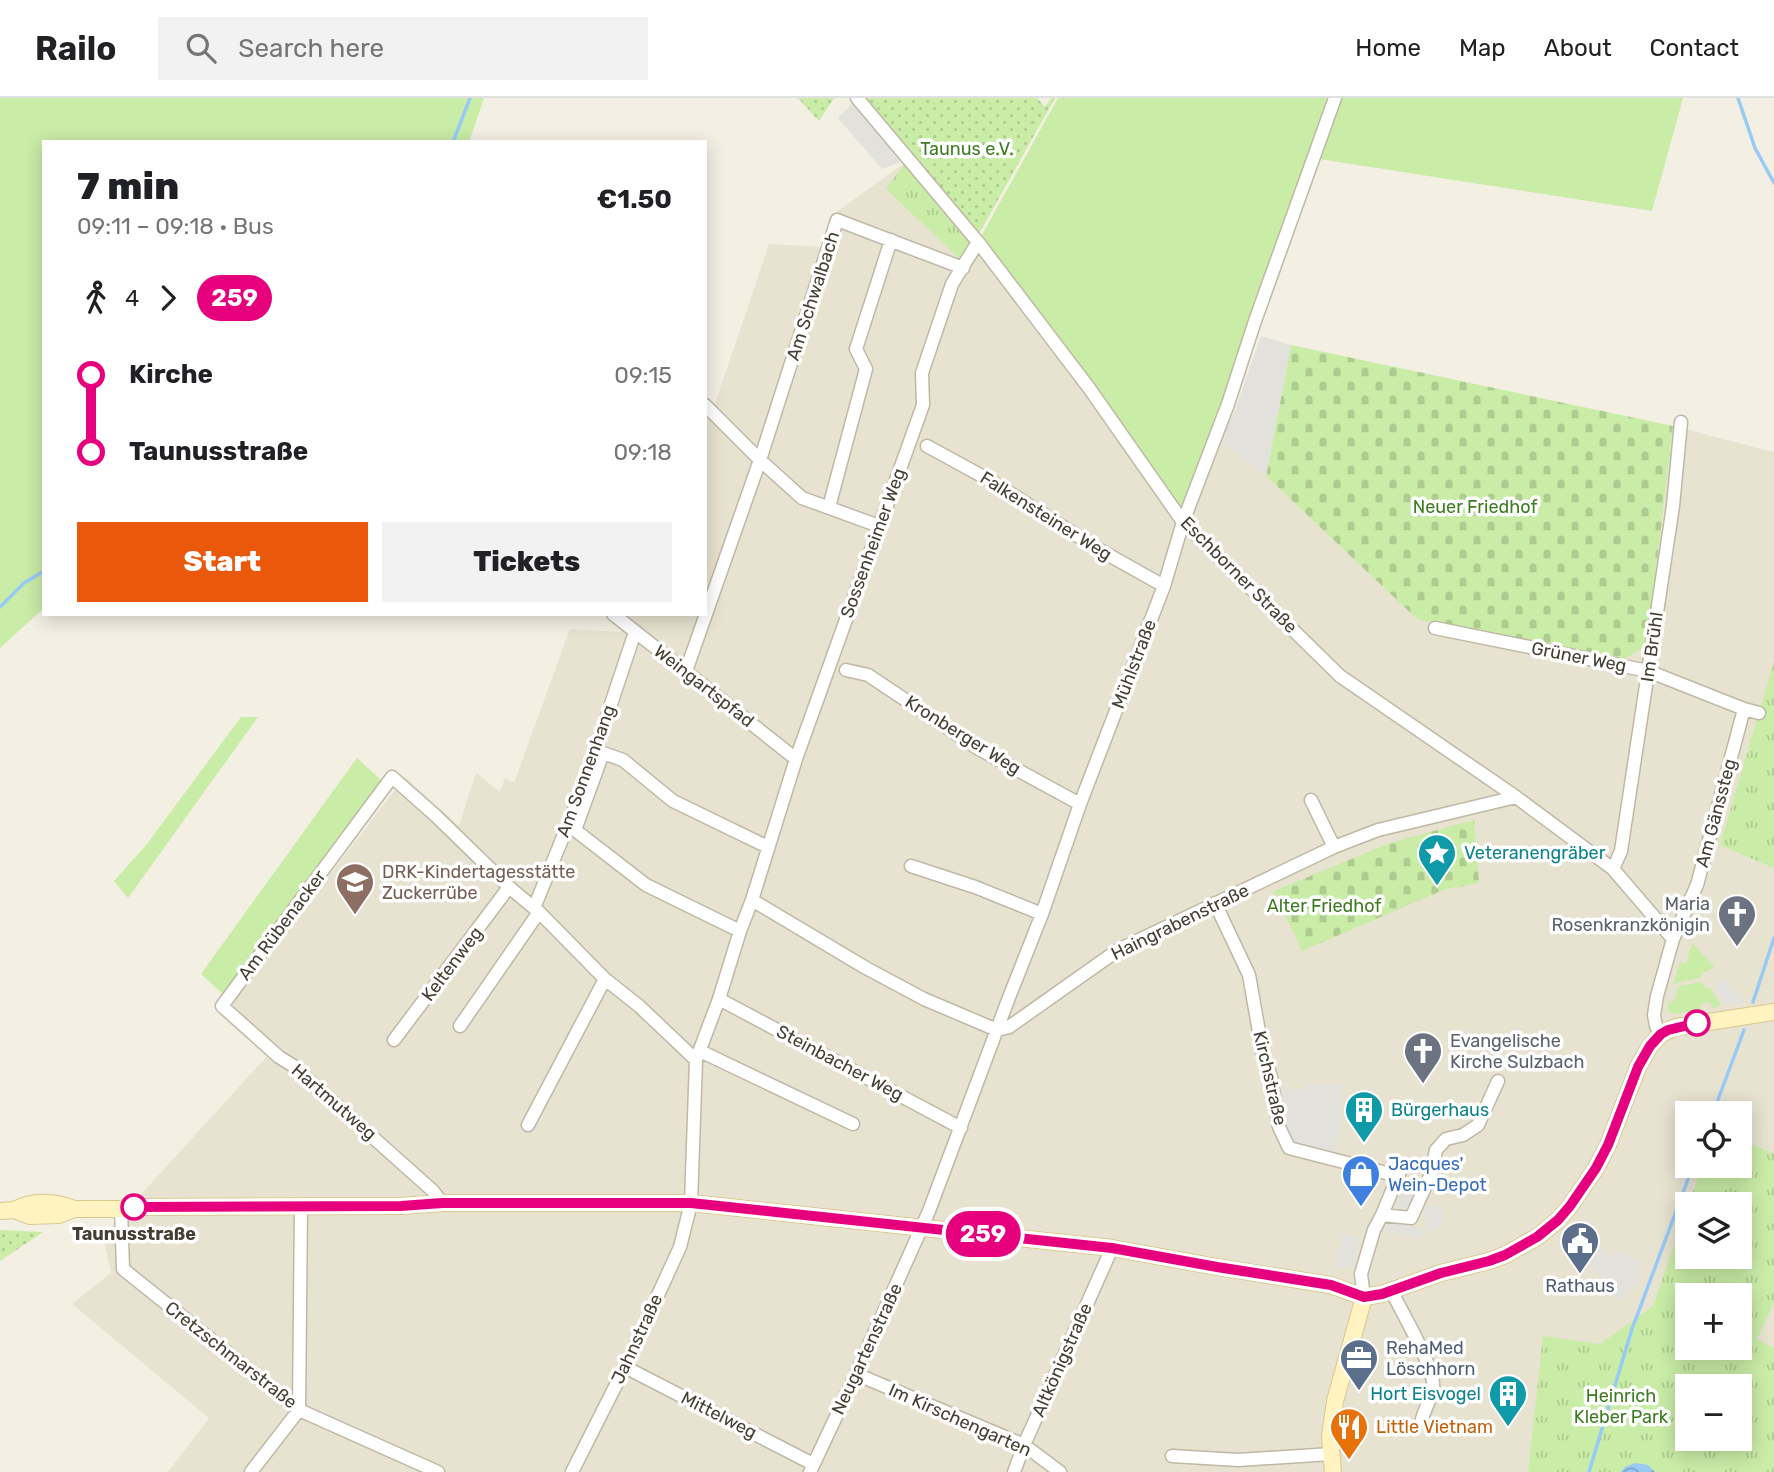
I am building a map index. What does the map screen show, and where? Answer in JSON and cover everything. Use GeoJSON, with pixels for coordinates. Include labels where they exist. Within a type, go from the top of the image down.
{"type":"FeatureCollection","features":[{"type":"Feature","properties":{"kind":"street","name":"Eschborner Straße"},"geometry":{"type":"LineString","coordinates":[[857,98],[978,242],[1089,388],[1183,522],[1340,676],[1516,797],[1614,869],[1673,939]]}},
{"type":"Feature","properties":{"kind":"street","name":"Mühlstraße"},"geometry":{"type":"LineString","coordinates":[[923,1226],[1164,586],[1183,522],[1228,404],[1335,98]]}},
{"type":"Feature","properties":{"kind":"street","name":"Am Schwalbach"},"geometry":{"type":"LineString","coordinates":[[760,460],[837,220],[963,268]]}},
{"type":"Feature","properties":{"kind":"street"},"geometry":{"type":"LineString","coordinates":[[829,507],[866,369],[856,349],[891,240]]}},
{"type":"Feature","properties":{"kind":"street","name":"Sossenheimer Weg"},"geometry":{"type":"LineString","coordinates":[[691,1203],[698,1056],[752,900],[796,759],[923,405],[922,373],[953,284],[978,242]]}},
{"type":"Feature","properties":{"kind":"street"},"geometry":{"type":"LineString","coordinates":[[707,407],[802,498],[879,526]]}},
{"type":"Feature","properties":{"kind":"street","name":"Im Brühl"},"geometry":{"type":"LineString","coordinates":[[1614,869],[1621,851],[1673,506],[1681,422]]}},
{"type":"Feature","properties":{"kind":"street","name":"Falkensteiner Weg"},"geometry":{"type":"LineString","coordinates":[[927,446],[991,481],[1098,549],[1164,586]]}},
{"type":"Feature","properties":{"kind":"street"},"geometry":{"type":"LineString","coordinates":[[707,611],[760,460]]}},
{"type":"Feature","properties":{"kind":"street","name":"Weingartspfad"},"geometry":{"type":"LineString","coordinates":[[615,616],[796,759]]}},
{"type":"Feature","properties":{"kind":"street"},"geometry":{"type":"LineString","coordinates":[[686,671],[705,616]]}},
{"type":"Feature","properties":{"kind":"street","name":"Grüner Weg"},"geometry":{"type":"LineString","coordinates":[[1435,628],[1648,671],[1759,713]]}},
{"type":"Feature","properties":{"kind":"street","name":"Am Sonnenhang"},"geometry":{"type":"LineString","coordinates":[[537,910],[586,779],[635,632]]}},
{"type":"Feature","properties":{"kind":"street","name":"Kronberger Weg"},"geometry":{"type":"LineString","coordinates":[[846,670],[868,676],[979,748],[1080,804]]}},
{"type":"Feature","properties":{"kind":"street","name":"Am Gänssteg"},"geometry":{"type":"LineString","coordinates":[[1661,1034],[1654,1015],[1673,939],[1697,885],[1744,709]]}},
{"type":"Feature","properties":{"kind":"street"},"geometry":{"type":"LineString","coordinates":[[740,931],[646,885],[575,830],[603,753],[623,760],[673,801],[768,847]]}},
{"type":"Feature","properties":{"kind":"street","name":"Am Rübenacker"},"geometry":{"type":"LineString","coordinates":[[222,1006],[392,777],[509,887]]}},
{"type":"Feature","properties":{"kind":"street","name":"Haingrabenstraße"},"geometry":{"type":"LineString","coordinates":[[997,1030],[1009,1027],[1118,950],[1335,847],[1378,830],[1516,797]]}},
{"type":"Feature","properties":{"kind":"street"},"geometry":{"type":"LineString","coordinates":[[1311,800],[1335,847]]}},
{"type":"Feature","properties":{"kind":"street"},"geometry":{"type":"LineString","coordinates":[[911,866],[975,887],[1042,914]]}},
{"type":"Feature","properties":{"kind":"street"},"geometry":{"type":"LineString","coordinates":[[509,887],[537,910],[605,979],[698,1056],[853,1124]]}},
{"type":"Feature","properties":{"kind":"street","name":"Keltenweg"},"geometry":{"type":"LineString","coordinates":[[394,1040],[509,887]]}},
{"type":"Feature","properties":{"kind":"street"},"geometry":{"type":"LineString","coordinates":[[752,900],[924,999],[997,1030]]}},
{"type":"Feature","properties":{"kind":"street","name":"Kirchstraße"},"geometry":{"type":"LineString","coordinates":[[1215,903],[1249,975],[1263,1054],[1277,1095],[1279,1127],[1289,1148],[1399,1172],[1382,1214]]}},
{"type":"Feature","properties":{"kind":"street"},"geometry":{"type":"LineString","coordinates":[[460,1026],[537,910]]}},
{"type":"Feature","properties":{"kind":"street"},"geometry":{"type":"LineString","coordinates":[[528,1125],[605,979]]}},
{"type":"Feature","properties":{"kind":"street","name":"Steinbacher Weg"},"geometry":{"type":"LineString","coordinates":[[719,999],[961,1128]]}},
{"type":"Feature","properties":{"kind":"street","name":"Hartmutweg"},"geometry":{"type":"LineString","coordinates":[[222,1006],[397,1158],[433,1191],[442,1203]]}},
{"type":"Feature","properties":{"kind":"street"},"geometry":{"type":"LineString","coordinates":[[5,1211],[30,1216],[59,1215],[74,1209],[135,1207],[691,1203],[1112,1248],[1331,1285],[1364,1297],[1392,1292],[1441,1273],[1489,1261],[1537,1237],[1570,1206],[1596,1168],[1643,1058],[1661,1034],[1675,1027],[1774,1012]]}},
{"type":"Feature","properties":{"kind":"street"},"geometry":{"type":"LineString","coordinates":[[1333,1472],[1330,1436],[1335,1401],[1364,1297],[1361,1274],[1374,1230],[1382,1214],[1411,1218],[1431,1174],[1436,1150],[1446,1139],[1463,1135],[1478,1125],[1498,1082]]}},
{"type":"Feature","properties":{"kind":"street","name":"Jahnstraße"},"geometry":{"type":"LineString","coordinates":[[572,1472],[625,1367],[680,1247],[691,1203]]}},
{"type":"Feature","properties":{"kind":"street"},"geometry":{"type":"LineString","coordinates":[[251,1472],[299,1410],[301,1206]]}},
{"type":"Feature","properties":{"kind":"street","name":"Cretzschmarstraße"},"geometry":{"type":"LineString","coordinates":[[121,1209],[123,1269],[299,1410],[438,1472]]}},
{"type":"Feature","properties":{"kind":"street","name":"Neugartenstraße"},"geometry":{"type":"LineString","coordinates":[[811,1468],[923,1226]]}},
{"type":"Feature","properties":{"kind":"street","name":"Altkönigstraße"},"geometry":{"type":"LineString","coordinates":[[1014,1472],[1112,1248]]}},
{"type":"Feature","properties":{"kind":"street"},"geometry":{"type":"LineString","coordinates":[[1392,1292],[1427,1360],[1432,1377],[1433,1388],[1422,1419]]}},
{"type":"Feature","properties":{"kind":"street","name":"Mittelweg"},"geometry":{"type":"LineString","coordinates":[[625,1367],[811,1468]]}},
{"type":"Feature","properties":{"kind":"street","name":"Im Kirschengarten"},"geometry":{"type":"LineString","coordinates":[[856,1374],[1024,1445],[1060,1472]]}},
{"type":"Feature","properties":{"kind":"street"},"geometry":{"type":"LineString","coordinates":[[1172,1456],[1238,1460],[1331,1454]]}},
{"type":"Feature","properties":{"kind":"shaded area"},"geometry":{"type":"Polygon","coordinates":[[[857,98],[908,159],[882,169],[838,118],[857,98]]]}},
{"type":"Feature","properties":{"kind":"shaded area"},"geometry":{"type":"Polygon","coordinates":[[[906,162],[961,260],[989,237],[1090,373],[1221,440],[1266,476],[1417,619],[1647,645],[1673,426],[1774,452],[1774,1472],[168,1472],[209,1418],[72,1304],[111,1273],[103,1236],[269,1054],[223,1013],[405,777],[459,826],[476,773],[500,792],[505,778],[514,783],[570,629],[621,632],[619,616],[707,616],[707,417],[710,419],[769,244],[823,247],[834,214],[906,162]]]}},
{"type":"Feature","properties":{"kind":"shaded area"},"geometry":{"type":"Polygon","coordinates":[[[1261,336],[1291,345],[1266,476],[1221,440],[1236,407],[1261,336]]]}},
{"type":"Feature","properties":{"kind":"shaded area"},"geometry":{"type":"Polygon","coordinates":[[[1723,976],[1745,1003],[1726,1005],[1715,988],[1722,982],[1723,976]]]}},
{"type":"Feature","properties":{"kind":"shaded area"},"geometry":{"type":"Polygon","coordinates":[[[1308,1084],[1342,1084],[1334,1155],[1293,1146],[1283,1126],[1279,1089],[1308,1089],[1308,1084]]]}},
{"type":"Feature","properties":{"kind":"shaded area"},"geometry":{"type":"Polygon","coordinates":[[[1406,1183],[1414,1186],[1407,1210],[1398,1207],[1406,1183]]]}},
{"type":"Feature","properties":{"kind":"shaded area"},"geometry":{"type":"Polygon","coordinates":[[[1423,1205],[1437,1206],[1444,1211],[1441,1226],[1428,1233],[1423,1205]]]}},
{"type":"Feature","properties":{"kind":"shaded area"},"geometry":{"type":"Polygon","coordinates":[[[1386,1221],[1423,1228],[1421,1239],[1384,1231],[1386,1221]]]}},
{"type":"Feature","properties":{"kind":"shaded area"},"geometry":{"type":"Polygon","coordinates":[[[1343,1233],[1360,1238],[1351,1270],[1334,1265],[1343,1233]]]}},
{"type":"Feature","properties":{"kind":"shaded area"},"geometry":{"type":"Polygon","coordinates":[[[1595,1239],[1611,1257],[1616,1250],[1641,1262],[1638,1283],[1618,1300],[1581,1251],[1595,1239]]]}},
{"type":"Feature","properties":{"kind":"green space"},"geometry":{"type":"Polygon","coordinates":[[[0,98],[484,98],[470,140],[42,140],[42,610],[0,648],[0,98]]]}},
{"type":"Feature","properties":{"kind":"green space"},"geometry":{"type":"Polygon","coordinates":[[[798,98],[834,98],[819,121],[798,98]]]}},
{"type":"Feature","properties":{"kind":"green space","name":"Taunus e.V."},"geometry":{"type":"Polygon","coordinates":[[[856,98],[1037,98],[1045,107],[1051,98],[1055,98],[976,239],[856,98]]]}},
{"type":"Feature","properties":{"kind":"green space"},"geometry":{"type":"Polygon","coordinates":[[[1058,98],[1335,98],[1183,522],[978,242],[1058,98]]]}},
{"type":"Feature","properties":{"kind":"green space"},"geometry":{"type":"Polygon","coordinates":[[[1337,98],[1683,98],[1652,211],[1319,159],[1337,98]]]}},
{"type":"Feature","properties":{"kind":"green space"},"geometry":{"type":"Polygon","coordinates":[[[906,162],[971,237],[961,260],[886,189],[906,162]]]}},
{"type":"Feature","properties":{"kind":"green space","name":"Neuer Friedhof"},"geometry":{"type":"Polygon","coordinates":[[[1291,345],[1673,426],[1647,645],[1623,660],[1417,619],[1266,476],[1291,345]]]}},
{"type":"Feature","properties":{"kind":"green space"},"geometry":{"type":"Polygon","coordinates":[[[1774,662],[1774,868],[1720,845],[1774,662]]]}},
{"type":"Feature","properties":{"kind":"green space"},"geometry":{"type":"Polygon","coordinates":[[[241,717],[258,717],[128,898],[114,881],[147,844],[241,717]]]}},
{"type":"Feature","properties":{"kind":"green space"},"geometry":{"type":"Polygon","coordinates":[[[357,758],[381,780],[224,995],[201,974],[357,758]]]}},
{"type":"Feature","properties":{"kind":"green space","name":"Alter Friedhof"},"geometry":{"type":"Polygon","coordinates":[[[1474,820],[1479,883],[1443,890],[1302,951],[1274,891],[1390,843],[1474,820]]]}},
{"type":"Feature","properties":{"kind":"green space"},"geometry":{"type":"Polygon","coordinates":[[[1692,943],[1714,966],[1702,973],[1700,978],[1673,984],[1680,962],[1686,964],[1692,943]]]}},
{"type":"Feature","properties":{"kind":"green space"},"geometry":{"type":"Polygon","coordinates":[[[1701,982],[1705,988],[1710,988],[1720,1003],[1719,1006],[1712,1008],[1710,1002],[1701,1004],[1701,1010],[1670,1013],[1669,1001],[1674,1001],[1679,986],[1701,982]]]}},
{"type":"Feature","properties":{"kind":"green space","name":"Heinrich Kleber Park"},"geometry":{"type":"Polygon","coordinates":[[[1752,1144],[1774,1154],[1774,1303],[1757,1339],[1774,1348],[1774,1472],[1528,1472],[1543,1336],[1600,1344],[1653,1306],[1675,1243],[1675,1269],[1752,1269],[1752,1192],[1693,1192],[1698,1178],[1752,1178],[1752,1144]]]}},
{"type":"Feature","properties":{"kind":"green space"},"geometry":{"type":"Polygon","coordinates":[[[0,1230],[43,1232],[0,1261],[0,1230]]]}},
{"type":"Feature","properties":{"kind":"water"},"geometry":{"type":"Polygon","coordinates":[[[1635,1463],[1648,1465],[1655,1472],[1621,1472],[1635,1463]]]}},
{"type":"Feature","properties":{"kind":"waterway"},"geometry":{"type":"LineString","coordinates":[[454,140],[470,98]]}},
{"type":"Feature","properties":{"kind":"waterway"},"geometry":{"type":"LineString","coordinates":[[1738,98],[1755,148],[1774,183]]}},
{"type":"Feature","properties":{"kind":"waterway"},"geometry":{"type":"LineString","coordinates":[[0,607],[24,583],[42,572]]}},
{"type":"Feature","properties":{"kind":"waterway"},"geometry":{"type":"LineString","coordinates":[[1753,1002],[1774,938]]}},
{"type":"Feature","properties":{"kind":"waterway"},"geometry":{"type":"LineString","coordinates":[[1717,1101],[1744,1030]]}},
{"type":"Feature","properties":{"kind":"waterway"},"geometry":{"type":"LineString","coordinates":[[1589,1472],[1632,1329],[1689,1178]]}},
{"type":"Feature","properties":{"kind":"bus line","name":"259"},"geometry":{"type":"LineString","coordinates":[[134,1207],[691,1203],[1112,1248],[1331,1285],[1364,1297],[1392,1292],[1441,1273],[1505,1255],[1537,1237],[1558,1220],[1596,1168],[1608,1145],[1638,1067],[1650,1046],[1668,1030],[1697,1023]]}},
{"type":"Feature","properties":{"kind":"place","name":"Veteranengräber"},"geometry":{"type":"Point","coordinates":[1437,887]}},
{"type":"Feature","properties":{"kind":"place","name":"DRK-Kindertagesstätte Zuckerrübe"},"geometry":{"type":"Point","coordinates":[355,916]}},
{"type":"Feature","properties":{"kind":"place","name":"Maria Rosenkranzkönigin"},"geometry":{"type":"Point","coordinates":[1737,948]}},
{"type":"Feature","properties":{"kind":"place","name":"Evangelische Kirche Sulzbach"},"geometry":{"type":"Point","coordinates":[1423,1085]}},
{"type":"Feature","properties":{"kind":"place","name":"Bürgerhaus"},"geometry":{"type":"Point","coordinates":[1364,1144]}},
{"type":"Feature","properties":{"kind":"place","name":"Taunusstraße"},"geometry":{"type":"Point","coordinates":[134,1207]}},
{"type":"Feature","properties":{"kind":"place","name":"Jacques' Wein-Depot"},"geometry":{"type":"Point","coordinates":[1361,1208]}},
{"type":"Feature","properties":{"kind":"place","name":"Rathaus"},"geometry":{"type":"Point","coordinates":[1580,1275]}},
{"type":"Feature","properties":{"kind":"place","name":"RehaMed Löschhorn"},"geometry":{"type":"Point","coordinates":[1359,1392]}},
{"type":"Feature","properties":{"kind":"place","name":"Hort Eisvogel"},"geometry":{"type":"Point","coordinates":[1508,1428]}},
{"type":"Feature","properties":{"kind":"place","name":"Little Vietnam"},"geometry":{"type":"Point","coordinates":[1349,1461]}}]}
